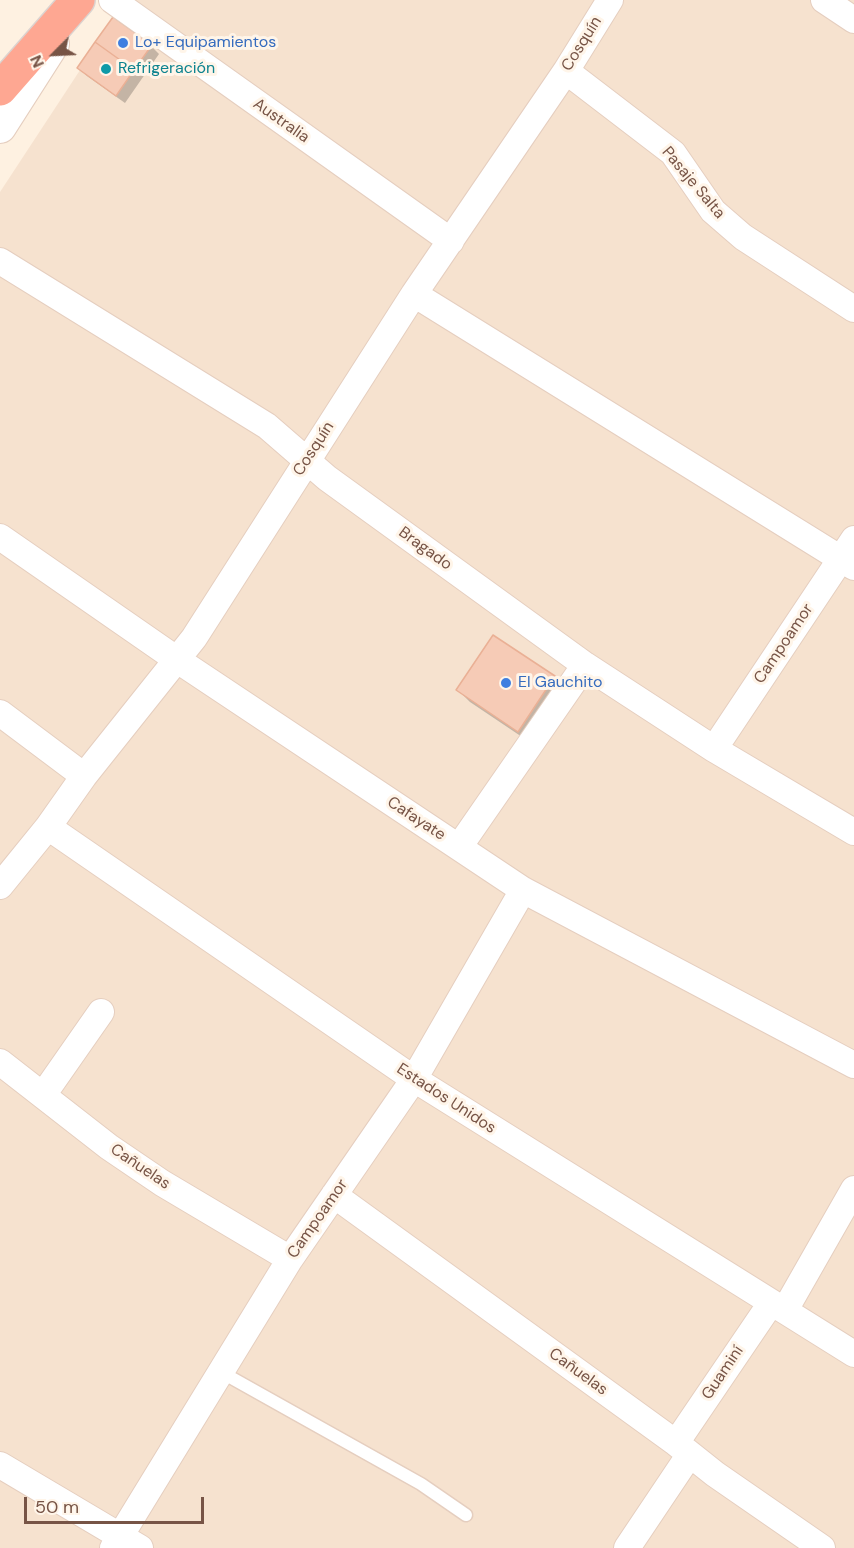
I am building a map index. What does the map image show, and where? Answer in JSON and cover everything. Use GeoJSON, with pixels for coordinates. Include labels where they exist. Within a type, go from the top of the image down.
{"type":"FeatureCollection","features":[{"type":"Feature","properties":{"kind":"highway"},"geometry":{"type":"LineString","coordinates":[[0,89],[80,0]]}},
{"type":"Feature","properties":{"kind":"street"},"geometry":{"type":"LineString","coordinates":[[0,127],[80,0]]}},
{"type":"Feature","properties":{"kind":"street","name":"Australia"},"geometry":{"type":"LineString","coordinates":[[112,0],[451,241]]}},
{"type":"Feature","properties":{"kind":"street","name":"Cosquín"},"geometry":{"type":"LineString","coordinates":[[0,886],[194,638],[414,294],[566,71],[610,0]]}},
{"type":"Feature","properties":{"kind":"street"},"geometry":{"type":"LineString","coordinates":[[824,0],[854,20]]}},
{"type":"Feature","properties":{"kind":"street","name":"Pasaje Salta"},"geometry":{"type":"LineString","coordinates":[[566,71],[673,153],[713,212],[743,237],[854,309]]}},
{"type":"Feature","properties":{"kind":"street","name":"Bragado"},"geometry":{"type":"LineString","coordinates":[[0,261],[267,426],[337,485],[585,665],[714,749],[854,832]]}},
{"type":"Feature","properties":{"kind":"street"},"geometry":{"type":"LineString","coordinates":[[414,294],[850,555]]}},
{"type":"Feature","properties":{"kind":"street","name":"Cafayate"},"geometry":{"type":"LineString","coordinates":[[0,537],[176,660],[523,890],[854,1065]]}},
{"type":"Feature","properties":{"kind":"street","name":"Campoamor"},"geometry":{"type":"LineString","coordinates":[[714,749],[850,555]]}},
{"type":"Feature","properties":{"kind":"street"},"geometry":{"type":"LineString","coordinates":[[459,848],[585,665]]}},
{"type":"Feature","properties":{"kind":"street"},"geometry":{"type":"LineString","coordinates":[[0,713],[84,776]]}},
{"type":"Feature","properties":{"kind":"street","name":"Estados Unidos"},"geometry":{"type":"LineString","coordinates":[[48,827],[414,1079],[854,1354]]}},
{"type":"Feature","properties":{"kind":"street","name":"Campoamor"},"geometry":{"type":"LineString","coordinates":[[125,1544],[221,1372],[290,1259],[414,1079],[523,890]]}},
{"type":"Feature","properties":{"kind":"street"},"geometry":{"type":"LineString","coordinates":[[43,1095],[101,1012]]}},
{"type":"Feature","properties":{"kind":"street","name":"Cañuelas"},"geometry":{"type":"LineString","coordinates":[[0,1062],[162,1184],[290,1259]]}},
{"type":"Feature","properties":{"kind":"street","name":"Guaminí"},"geometry":{"type":"LineString","coordinates":[[627,1548],[683,1449],[854,1189]]}},
{"type":"Feature","properties":{"kind":"street","name":"Cañuelas"},"geometry":{"type":"LineString","coordinates":[[334,1195],[715,1474],[822,1548]]}},
{"type":"Feature","properties":{"kind":"street"},"geometry":{"type":"LineString","coordinates":[[0,1465],[125,1544]]}},
{"type":"Feature","properties":{"kind":"lane"},"geometry":{"type":"LineString","coordinates":[[221,1372],[421,1484],[466,1515]]}},
{"type":"Feature","properties":{"kind":"shaded area"},"geometry":{"type":"Polygon","coordinates":[[[126,0],[854,0],[854,1548],[0,1548],[0,192],[126,0]]]}},
{"type":"Feature","properties":{"kind":"building","name":"Lo+ Equipamientos"},"geometry":{"type":"Polygon","coordinates":[[[113,17],[152,45],[134,70],[95,42],[113,17]]]}},
{"type":"Feature","properties":{"kind":"building","name":"Refrigeración"},"geometry":{"type":"Polygon","coordinates":[[[95,42],[134,70],[116,96],[77,68],[95,42]]]}},
{"type":"Feature","properties":{"kind":"building","name":"El Gauchito"},"geometry":{"type":"Polygon","coordinates":[[[493,635],[555,676],[518,732],[456,690],[493,635]]]}},
{"type":"Feature","properties":{"kind":"place","name":"Lo+ Equipamientos"},"geometry":{"type":"Point","coordinates":[123,43]}},
{"type":"Feature","properties":{"kind":"place","name":"Refrigeración"},"geometry":{"type":"Point","coordinates":[106,69]}},
{"type":"Feature","properties":{"kind":"place","name":"El Gauchito"},"geometry":{"type":"Point","coordinates":[506,683]}}]}
